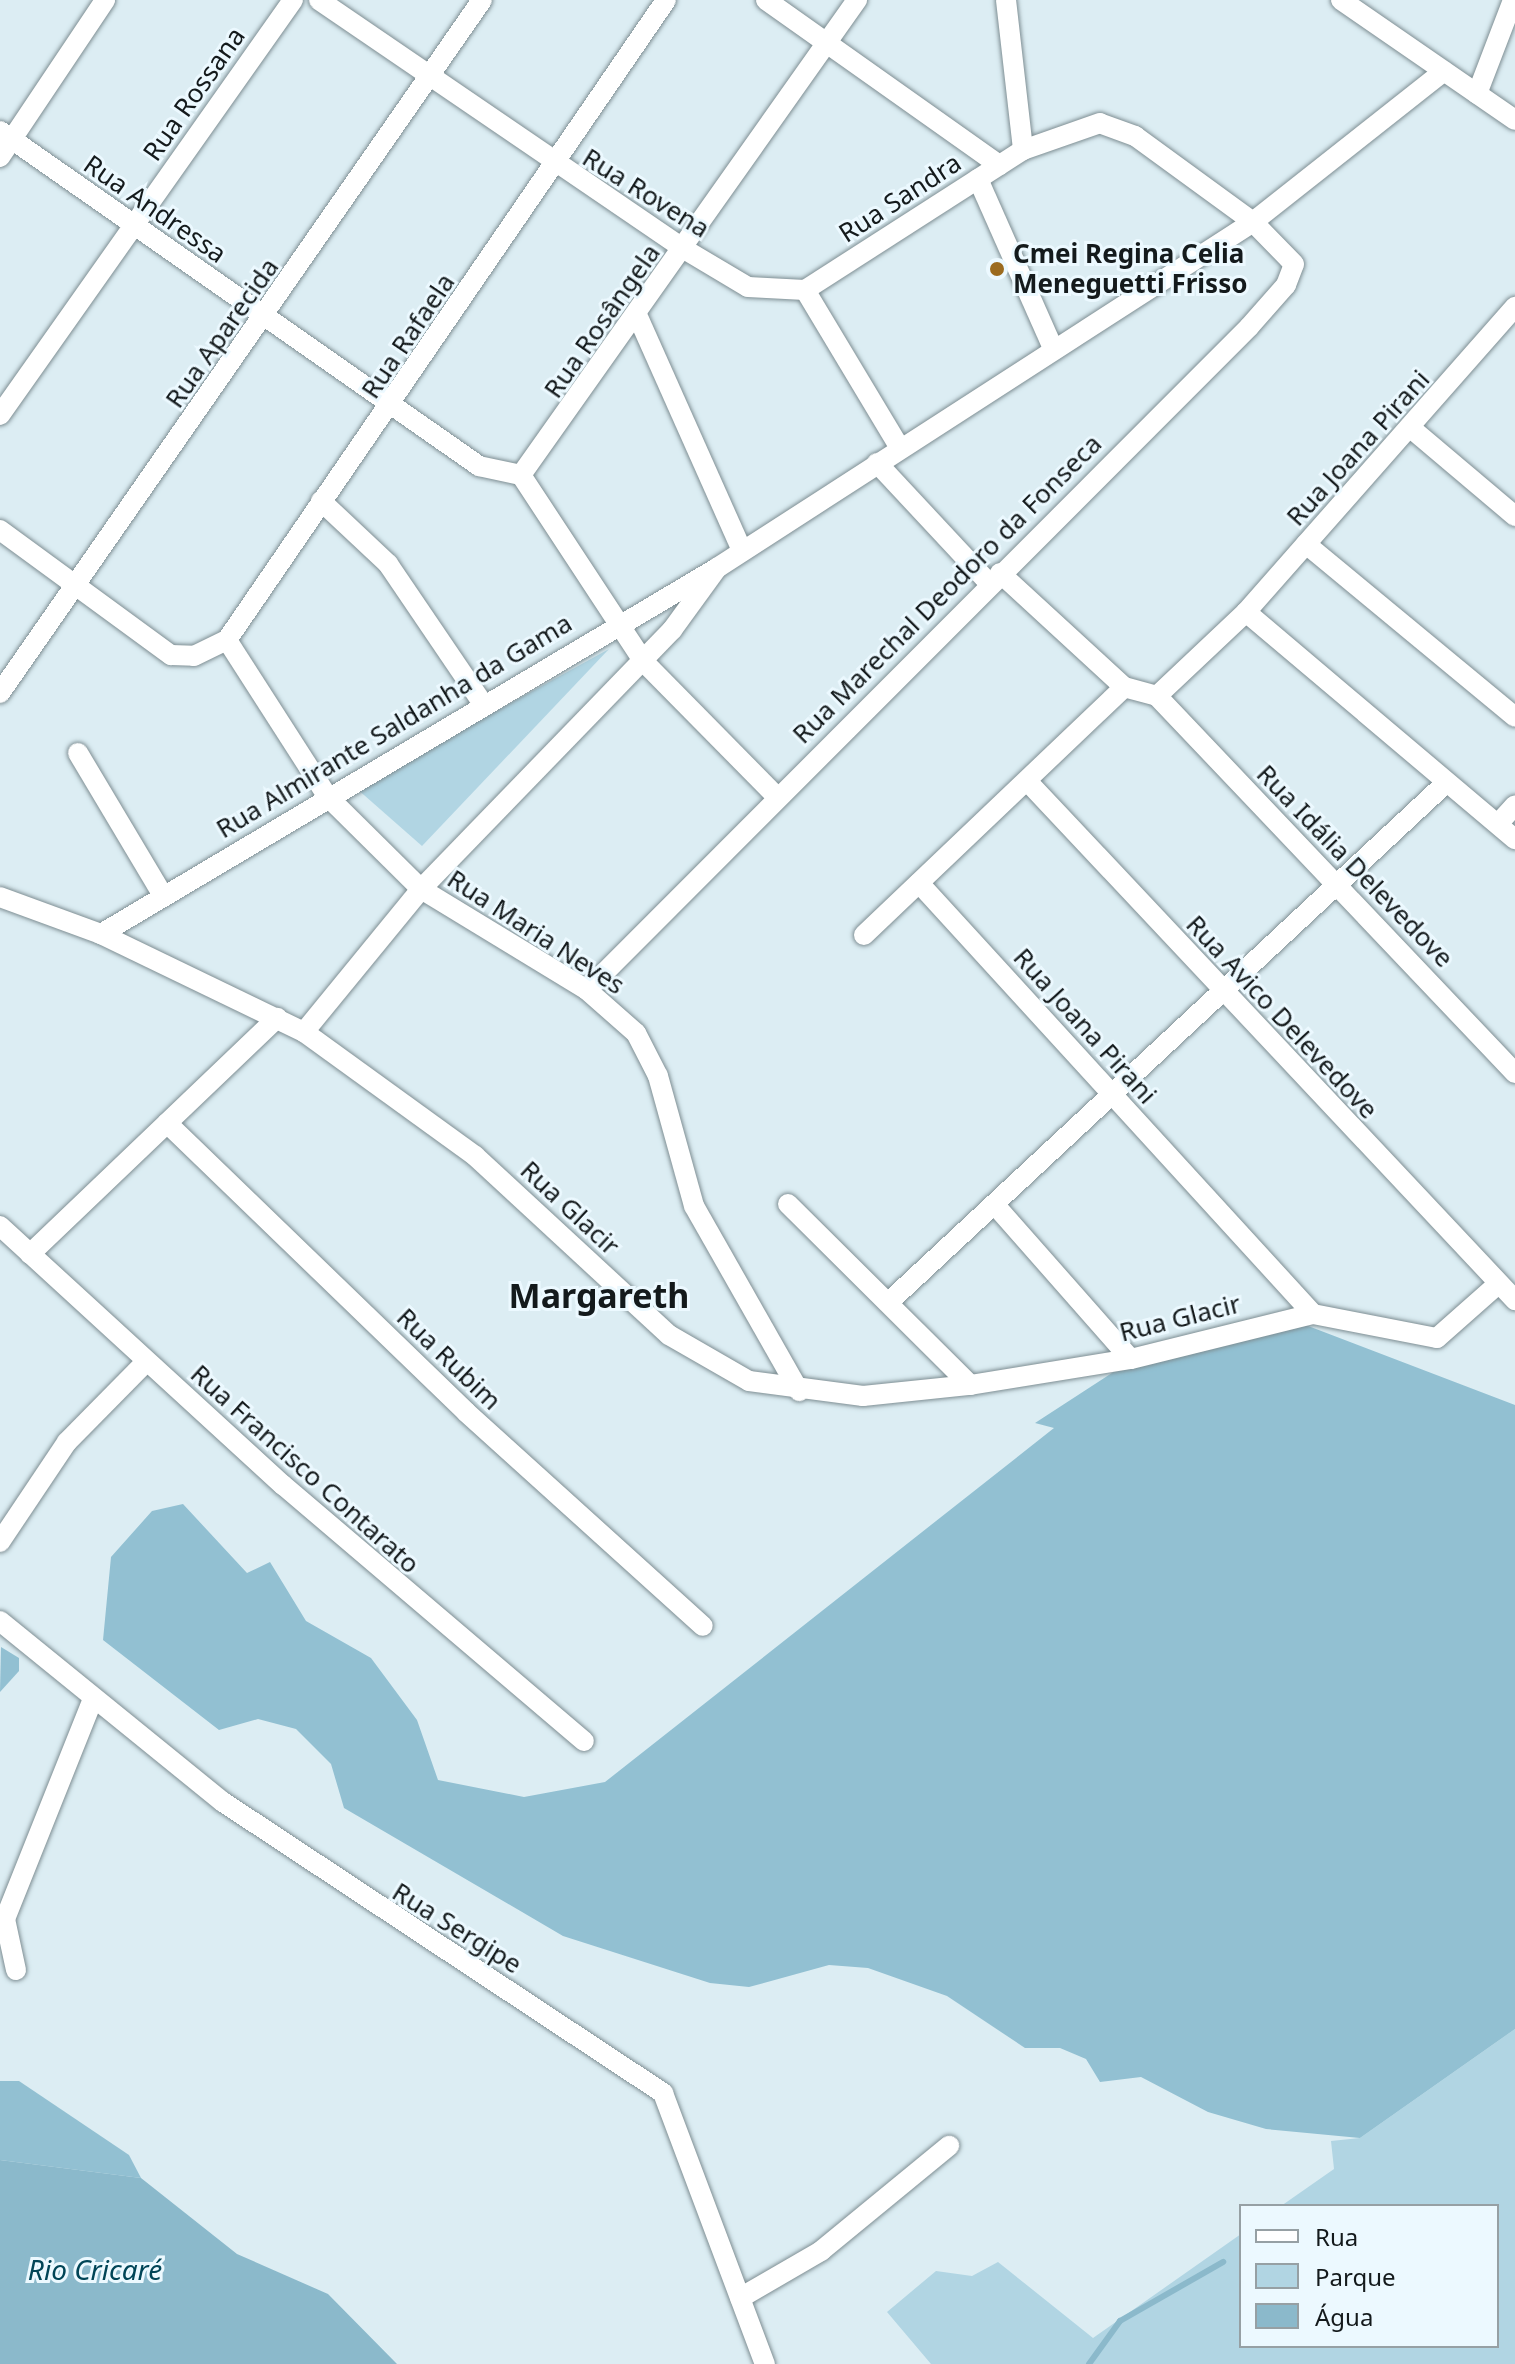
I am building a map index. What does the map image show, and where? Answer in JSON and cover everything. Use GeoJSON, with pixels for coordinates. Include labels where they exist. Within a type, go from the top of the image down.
{"type":"FeatureCollection","features":[{"type":"Feature","properties":{"kind":"street"},"geometry":{"type":"LineString","coordinates":[[4,143],[105,0]]}},
{"type":"Feature","properties":{"kind":"street","name":"Rua Rossana"},"geometry":{"type":"LineString","coordinates":[[0,415],[293,0]]}},
{"type":"Feature","properties":{"kind":"street","name":"Rua Rovena"},"geometry":{"type":"LineString","coordinates":[[319,0],[553,165],[684,249],[748,287],[805,290]]}},
{"type":"Feature","properties":{"kind":"street","name":"Rua Aparecida"},"geometry":{"type":"LineString","coordinates":[[0,693],[266,317],[482,0]]}},
{"type":"Feature","properties":{"kind":"street","name":"Rua Rafaela"},"geometry":{"type":"LineString","coordinates":[[227,640],[321,501],[393,405],[666,0]]}},
{"type":"Feature","properties":{"kind":"street"},"geometry":{"type":"LineString","coordinates":[[766,0],[999,165]]}},
{"type":"Feature","properties":{"kind":"street","name":"Rua Rosângela"},"geometry":{"type":"LineString","coordinates":[[521,475],[638,317],[857,0]]}},
{"type":"Feature","properties":{"kind":"street"},"geometry":{"type":"LineString","coordinates":[[1006,0],[1023,150]]}},
{"type":"Feature","properties":{"kind":"street"},"geometry":{"type":"LineString","coordinates":[[1341,0],[1372,10],[1444,71],[1515,120]]}},
{"type":"Feature","properties":{"kind":"street"},"geometry":{"type":"LineString","coordinates":[[1477,94],[1513,0]]}},
{"type":"Feature","properties":{"kind":"street","name":"Rua Almirante Saldanha da Gama"},"geometry":{"type":"LineString","coordinates":[[101,934],[162,894],[616,624],[717,568],[1053,348],[1253,222],[1444,71]]}},
{"type":"Feature","properties":{"kind":"street","name":"Rua Sandra"},"geometry":{"type":"LineString","coordinates":[[805,290],[1023,150],[1083,125],[1112,125],[1253,222]]}},
{"type":"Feature","properties":{"kind":"street","name":"Rua Andressa"},"geometry":{"type":"LineString","coordinates":[[4,143],[266,317],[479,466],[521,475]]}},
{"type":"Feature","properties":{"kind":"street"},"geometry":{"type":"LineString","coordinates":[[978,179],[1053,348]]}},
{"type":"Feature","properties":{"kind":"street","name":"Rua Marechal Deodoro da Fonseca"},"geometry":{"type":"LineString","coordinates":[[587,990],[1286,285],[1292,257],[1253,222]]}},
{"type":"Feature","properties":{"kind":"street"},"geometry":{"type":"LineString","coordinates":[[805,290],[900,448]]}},
{"type":"Feature","properties":{"kind":"street","name":"Rua Joana Pirani"},"geometry":{"type":"LineString","coordinates":[[1157,696],[1246,612],[1514,311]]}},
{"type":"Feature","properties":{"kind":"street"},"geometry":{"type":"LineString","coordinates":[[638,317],[742,551]]}},
{"type":"Feature","properties":{"kind":"street"},"geometry":{"type":"LineString","coordinates":[[1412,429],[1515,516]]}},
{"type":"Feature","properties":{"kind":"street"},"geometry":{"type":"LineString","coordinates":[[877,463],[995,578],[1124,687],[1157,696]]}},
{"type":"Feature","properties":{"kind":"street"},"geometry":{"type":"LineString","coordinates":[[521,475],[643,661],[776,796]]}},
{"type":"Feature","properties":{"kind":"street"},"geometry":{"type":"LineString","coordinates":[[321,501],[388,564],[483,704]]}},
{"type":"Feature","properties":{"kind":"street"},"geometry":{"type":"LineString","coordinates":[[0,530],[164,649],[188,658],[227,640]]}},
{"type":"Feature","properties":{"kind":"street"},"geometry":{"type":"LineString","coordinates":[[1306,544],[1515,717]]}},
{"type":"Feature","properties":{"kind":"street","name":"Rua Almirante Saldanha da Gama"},"geometry":{"type":"LineString","coordinates":[[304,1032],[421,889],[643,661],[717,568]]}},
{"type":"Feature","properties":{"kind":"street"},"geometry":{"type":"LineString","coordinates":[[1246,612],[1515,839]]}},
{"type":"Feature","properties":{"kind":"street","name":"Rua Maria Neves"},"geometry":{"type":"LineString","coordinates":[[227,640],[327,796],[421,889],[587,990],[620,1017],[650,1056],[694,1206],[799,1391]]}},
{"type":"Feature","properties":{"kind":"street"},"geometry":{"type":"LineString","coordinates":[[864,935],[1029,783],[1124,687]]}},
{"type":"Feature","properties":{"kind":"street","name":"Rua Idália Delevedove"},"geometry":{"type":"LineString","coordinates":[[1157,696],[1515,1073]]}},
{"type":"Feature","properties":{"kind":"street"},"geometry":{"type":"LineString","coordinates":[[78,753],[162,894]]}},
{"type":"Feature","properties":{"kind":"street"},"geometry":{"type":"LineString","coordinates":[[890,1301],[1335,883],[1447,782]]}},
{"type":"Feature","properties":{"kind":"street","name":"Rua Avico Delevedove"},"geometry":{"type":"LineString","coordinates":[[1029,783],[1497,1285],[1515,1300]]}},
{"type":"Feature","properties":{"kind":"street"},"geometry":{"type":"LineString","coordinates":[[1498,824],[1515,805]]}},
{"type":"Feature","properties":{"kind":"street","name":"Rua Joana Pirani"},"geometry":{"type":"LineString","coordinates":[[919,883],[1313,1314]]}},
{"type":"Feature","properties":{"kind":"street","name":"Rua Glacir"},"geometry":{"type":"LineString","coordinates":[[0,897],[101,934],[304,1032],[475,1156],[702,1359],[749,1381],[799,1391],[863,1396],[970,1385],[1131,1359],[1313,1314],[1437,1338],[1497,1285]]}},
{"type":"Feature","properties":{"kind":"street"},"geometry":{"type":"LineString","coordinates":[[30,1254],[277,1018]]}},
{"type":"Feature","properties":{"kind":"street","name":"Rua Rubim"},"geometry":{"type":"LineString","coordinates":[[167,1123],[466,1412],[703,1626]]}},
{"type":"Feature","properties":{"kind":"street"},"geometry":{"type":"LineString","coordinates":[[788,1204],[890,1301],[970,1385]]}},
{"type":"Feature","properties":{"kind":"street"},"geometry":{"type":"LineString","coordinates":[[995,1205],[1131,1359]]}},
{"type":"Feature","properties":{"kind":"street","name":"Rua Francisco Contarato"},"geometry":{"type":"LineString","coordinates":[[0,1226],[146,1362],[584,1741]]}},
{"type":"Feature","properties":{"kind":"street"},"geometry":{"type":"LineString","coordinates":[[0,1542],[67,1442],[146,1362]]}},
{"type":"Feature","properties":{"kind":"street","name":"Rua Sergipe"},"geometry":{"type":"LineString","coordinates":[[0,1621],[92,1701],[310,1863],[663,2093],[765,2364]]}},
{"type":"Feature","properties":{"kind":"street"},"geometry":{"type":"LineString","coordinates":[[16,1970],[5,1919],[92,1701]]}},
{"type":"Feature","properties":{"kind":"street"},"geometry":{"type":"LineString","coordinates":[[740,2298],[821,2251],[949,2146]]}},
{"type":"Feature","properties":{"kind":"green space"},"geometry":{"type":"Polygon","coordinates":[[[609,649],[422,846],[356,788],[609,649]]]}},
{"type":"Feature","properties":{"kind":"green space"},"geometry":{"type":"Polygon","coordinates":[[[1515,2029],[1515,2364],[931,2364],[887,2312],[936,2271],[972,2276],[998,2262],[1093,2338],[1239,2235],[1239,2348],[1499,2348],[1499,2204],[1284,2204],[1334,2169],[1331,2141],[1360,2138],[1515,2029]]]}},
{"type":"Feature","properties":{"kind":"shaded area"},"geometry":{"type":"Polygon","coordinates":[[[1282,1316],[1515,1405],[1515,2029],[1360,2138],[1266,2129],[1208,2112],[1141,2077],[1100,2082],[1086,2059],[1060,2048],[1025,2048],[947,1996],[868,1968],[829,1965],[749,1987],[710,1983],[563,1936],[344,1808],[331,1764],[296,1729],[258,1719],[219,1730],[103,1640],[111,1557],[152,1511],[183,1504],[247,1573],[270,1562],[306,1621],[371,1658],[417,1720],[438,1780],[524,1797],[605,1782],[1054,1428],[1035,1423],[1155,1345],[1282,1316]]]}},
{"type":"Feature","properties":{"kind":"shaded area"},"geometry":{"type":"Polygon","coordinates":[[[1,1647],[19,1658],[19,1671],[0,1692],[1,1647]]]}},
{"type":"Feature","properties":{"kind":"shaded area"},"geometry":{"type":"Polygon","coordinates":[[[0,2081],[19,2081],[129,2155],[141,2178],[0,2160],[0,2081]]]}},
{"type":"Feature","properties":{"kind":"water","name":"Rio Cricaré"},"geometry":{"type":"Polygon","coordinates":[[[0,2160],[141,2178],[237,2254],[328,2294],[397,2364],[0,2364],[0,2160]]]}},
{"type":"Feature","properties":{"kind":"waterway"},"geometry":{"type":"LineString","coordinates":[[1089,2364],[1120,2321],[1223,2262]]}},
{"type":"Feature","properties":{"kind":"place","name":"Cmei Regina Celia Meneguetti Frisso"},"geometry":{"type":"Point","coordinates":[997,269]}},
{"type":"Feature","properties":{"kind":"district","name":"Margareth"},"geometry":{"type":"Point","coordinates":[599,1296]}}]}
